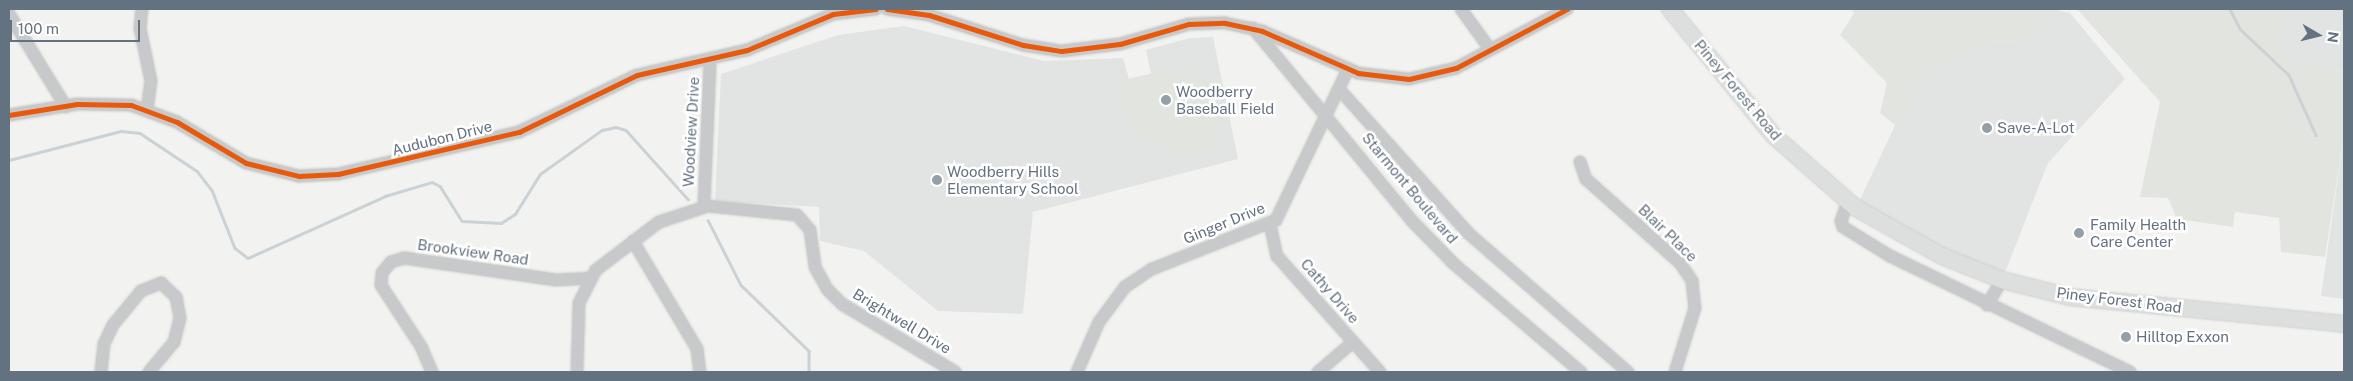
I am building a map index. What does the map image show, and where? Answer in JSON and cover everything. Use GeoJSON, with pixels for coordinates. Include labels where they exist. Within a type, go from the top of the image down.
{"type":"FeatureCollection","features":[{"type":"Feature","properties":{"kind":"main road","name":"Piney Forest Road"},"geometry":{"type":"LineString","coordinates":[[1670,9],[1774,136],[1848,201],[1912,242],[2002,280],[2070,297],[2344,324]]}},
{"type":"Feature","properties":{"kind":"street"},"geometry":{"type":"LineString","coordinates":[[142,9],[140,28],[152,81],[147,108]]}},
{"type":"Feature","properties":{"kind":"street","name":"Audubon Drive"},"geometry":{"type":"LineString","coordinates":[[9,115],[112,102],[147,108],[246,163],[313,177],[365,170],[519,132],[637,75],[710,60],[747,50],[833,12],[876,9]]}},
{"type":"Feature","properties":{"kind":"street"},"geometry":{"type":"LineString","coordinates":[[887,9],[924,11],[1023,45],[1062,51],[1120,44],[1189,24],[1253,28],[1348,69],[1385,79],[1426,78],[1456,68],[1567,9]]}},
{"type":"Feature","properties":{"kind":"street"},"geometry":{"type":"LineString","coordinates":[[1461,9],[1490,50]]}},
{"type":"Feature","properties":{"kind":"street"},"geometry":{"type":"LineString","coordinates":[[9,14],[66,107]]}},
{"type":"Feature","properties":{"kind":"street","name":"Starmont Boulevard"},"geometry":{"type":"LineString","coordinates":[[1253,28],[1454,264],[1581,372]]}},
{"type":"Feature","properties":{"kind":"street","name":"Woodview Drive"},"geometry":{"type":"LineString","coordinates":[[704,206],[710,60]]}},
{"type":"Feature","properties":{"kind":"street","name":"Ginger Drive"},"geometry":{"type":"LineString","coordinates":[[1078,372],[1099,322],[1125,287],[1152,270],[1270,224],[1281,214],[1348,69]]}},
{"type":"Feature","properties":{"kind":"street","name":"Starmont Boulevard"},"geometry":{"type":"LineString","coordinates":[[1339,89],[1468,233],[1628,372]]}},
{"type":"Feature","properties":{"kind":"street","name":"Blair Place"},"geometry":{"type":"LineString","coordinates":[[1580,162],[1586,180],[1680,263],[1692,281],[1695,308],[1675,372]]}},
{"type":"Feature","properties":{"kind":"street"},"geometry":{"type":"LineString","coordinates":[[1848,201],[1841,221],[1843,227],[1987,305],[2130,372]]}},
{"type":"Feature","properties":{"kind":"street","name":"Brightwell Drive"},"geometry":{"type":"LineString","coordinates":[[590,278],[633,241],[668,218],[704,206],[797,215],[810,230],[815,267],[828,290],[842,304],[955,372]]}},
{"type":"Feature","properties":{"kind":"street","name":"Cathy Drive"},"geometry":{"type":"LineString","coordinates":[[1270,224],[1278,256],[1380,372]]}},
{"type":"Feature","properties":{"kind":"street"},"geometry":{"type":"LineString","coordinates":[[633,241],[697,349],[700,372]]}},
{"type":"Feature","properties":{"kind":"street","name":"Brookview Road"},"geometry":{"type":"LineString","coordinates":[[432,372],[422,348],[381,285],[382,273],[391,262],[404,258],[556,280],[590,278]]}},
{"type":"Feature","properties":{"kind":"street"},"geometry":{"type":"LineString","coordinates":[[577,372],[577,319],[590,278]]}},
{"type":"Feature","properties":{"kind":"street"},"geometry":{"type":"LineString","coordinates":[[1987,305],[2002,280]]}},
{"type":"Feature","properties":{"kind":"street"},"geometry":{"type":"LineString","coordinates":[[101,372],[104,344],[113,325],[141,291],[161,283],[176,297],[180,318],[174,342],[149,372]]}},
{"type":"Feature","properties":{"kind":"street"},"geometry":{"type":"LineString","coordinates":[[1318,372],[1354,342]]}},
{"type":"Feature","properties":{"kind":"shaded area"},"geometry":{"type":"Polygon","coordinates":[[[1851,9],[2052,9],[2020,41],[1984,42],[1930,75],[1895,125],[1880,113],[1887,83],[1840,35],[1854,13],[1851,9]]]}},
{"type":"Feature","properties":{"kind":"shaded area"},"geometry":{"type":"Polygon","coordinates":[[[2052,9],[2070,13],[2125,79],[2048,163],[2002,280],[1856,208],[1898,119],[1930,75],[1984,42],[2020,41],[2052,9]]]}},
{"type":"Feature","properties":{"kind":"shaded area"},"geometry":{"type":"Polygon","coordinates":[[[2077,9],[2284,9],[2284,59],[2344,72],[2344,134],[2325,257],[2281,252],[2279,218],[2235,212],[2233,227],[2177,219],[2168,198],[2140,197],[2160,102],[2077,9]]]}},
{"type":"Feature","properties":{"kind":"shaded area"},"geometry":{"type":"Polygon","coordinates":[[[2284,9],[2344,9],[2344,72],[2283,59],[2284,9]]]}},
{"type":"Feature","properties":{"kind":"shaded area","name":"Woodberry Hills Elementary School"},"geometry":{"type":"Polygon","coordinates":[[[904,26],[1044,61],[1123,58],[1129,79],[1151,74],[1146,50],[1190,38],[1213,37],[1238,159],[1033,212],[1023,314],[938,311],[864,251],[820,241],[819,207],[715,201],[721,74],[838,35],[904,26]]]}},
{"type":"Feature","properties":{"kind":"shaded area","name":"Woodberry Baseball Field"},"geometry":{"type":"Polygon","coordinates":[[[1192,64],[1208,75],[1220,152],[1192,156],[1173,153],[1146,140],[1126,117],[1115,82],[1192,64]]]}},
{"type":"Feature","properties":{"kind":"shaded area"},"geometry":{"type":"Polygon","coordinates":[[[2344,134],[2344,299],[2321,296],[2344,134]]]}},
{"type":"Feature","properties":{"kind":"waterway"},"geometry":{"type":"LineString","coordinates":[[2230,9],[2240,29],[2289,75],[2316,135]]}},
{"type":"Feature","properties":{"kind":"waterway"},"geometry":{"type":"LineString","coordinates":[[9,160],[121,131],[140,133],[197,171],[212,190],[235,248],[248,258],[385,196],[432,182],[440,186],[462,221],[501,223],[515,214],[540,174],[602,130],[616,127],[626,130],[688,199]]}},
{"type":"Feature","properties":{"kind":"waterway"},"geometry":{"type":"LineString","coordinates":[[708,220],[741,285],[809,351],[809,372]]}},
{"type":"Feature","properties":{"kind":"cycle path"},"geometry":{"type":"LineString","coordinates":[[9,115],[77,104],[131,105],[177,122],[246,163],[299,176],[338,174],[519,132],[637,75],[747,50],[833,14],[876,9]]}},
{"type":"Feature","properties":{"kind":"cycle path"},"geometry":{"type":"LineString","coordinates":[[887,9],[929,15],[1023,45],[1062,51],[1120,44],[1189,24],[1225,23],[1262,31],[1358,73],[1409,79],[1456,68],[1567,9]]}},
{"type":"Feature","properties":{"kind":"place","name":"Woodberry Baseball Field"},"geometry":{"type":"Point","coordinates":[1166,100]}},
{"type":"Feature","properties":{"kind":"place","name":"Save-A-Lot"},"geometry":{"type":"Point","coordinates":[1987,128]}},
{"type":"Feature","properties":{"kind":"place","name":"Woodberry Hills Elementary School"},"geometry":{"type":"Point","coordinates":[937,180]}},
{"type":"Feature","properties":{"kind":"place","name":"Family Health Care Center"},"geometry":{"type":"Point","coordinates":[2079,233]}},
{"type":"Feature","properties":{"kind":"place","name":"Hilltop Exxon"},"geometry":{"type":"Point","coordinates":[2126,337]}}]}
